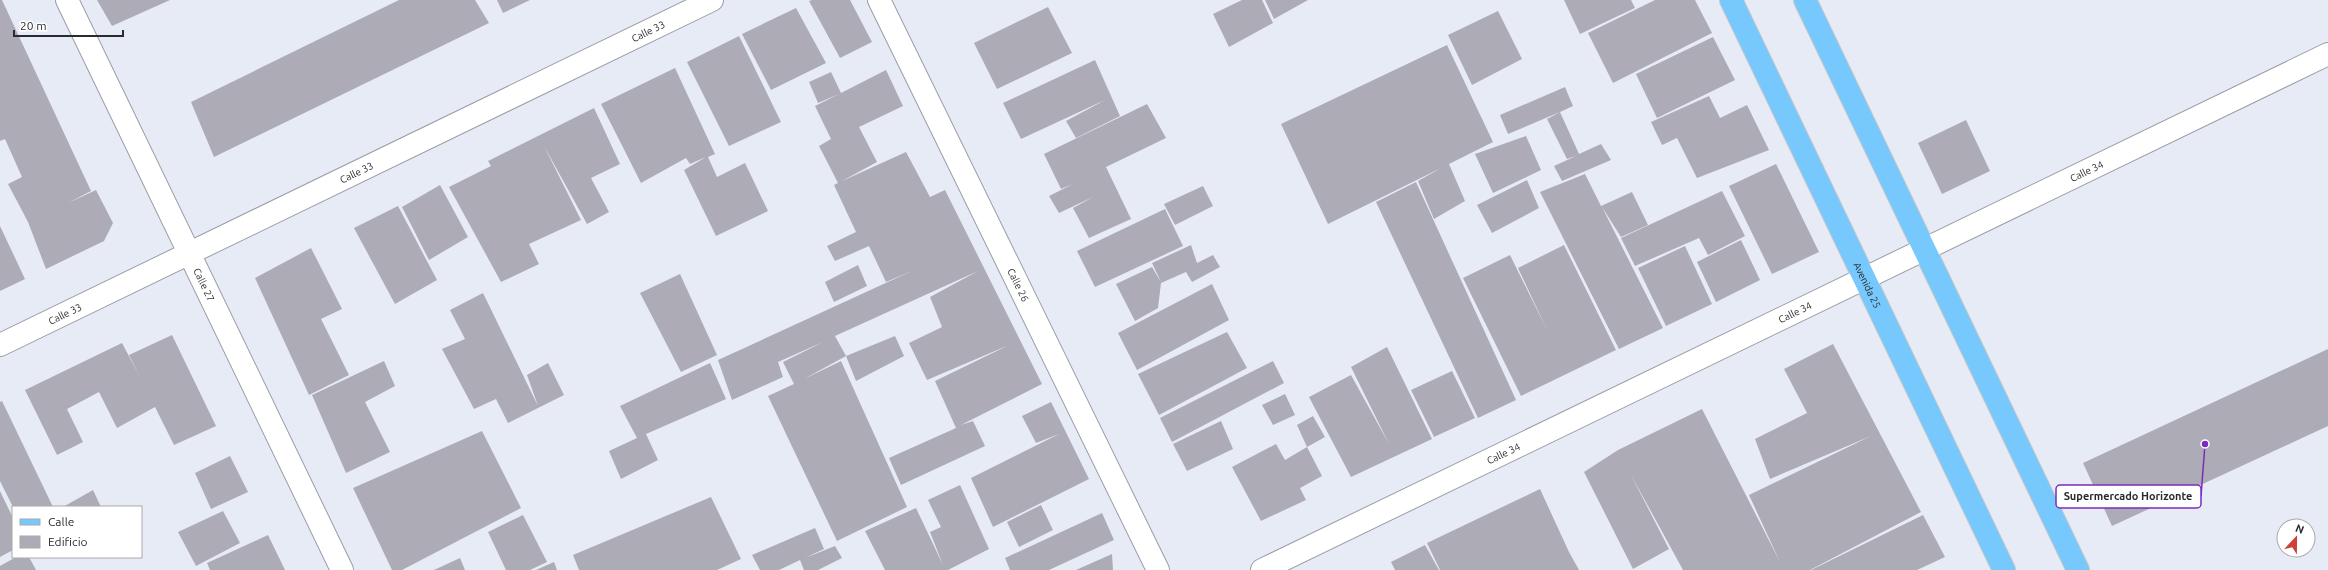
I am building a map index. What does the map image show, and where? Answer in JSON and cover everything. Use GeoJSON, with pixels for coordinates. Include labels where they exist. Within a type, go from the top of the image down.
{"type":"FeatureCollection","features":[{"type":"Feature","properties":{"kind":"main road","name":"Avenida 25"},"geometry":{"type":"LineString","coordinates":[[1731,0],[2004,570]]}},
{"type":"Feature","properties":{"kind":"main road"},"geometry":{"type":"LineString","coordinates":[[1806,0],[2078,570]]}},
{"type":"Feature","properties":{"kind":"street","name":"Calle 27"},"geometry":{"type":"LineString","coordinates":[[67,0],[342,570]]}},
{"type":"Feature","properties":{"kind":"street","name":"Calle 33"},"geometry":{"type":"LineString","coordinates":[[0,345],[189,255],[712,0]]}},
{"type":"Feature","properties":{"kind":"street","name":"Calle 26"},"geometry":{"type":"LineString","coordinates":[[879,0],[1158,570]]}},
{"type":"Feature","properties":{"kind":"street","name":"Calle 34"},"geometry":{"type":"LineString","coordinates":[[1262,570],[2328,54]]}},
{"type":"Feature","properties":{"kind":"building"},"geometry":{"type":"Polygon","coordinates":[[[0,0],[2,0],[91,191],[68,203],[96,190],[113,223],[104,241],[46,269],[28,222],[8,184],[22,177],[5,139],[0,141],[0,0]]]}},
{"type":"Feature","properties":{"kind":"building"},"geometry":{"type":"Polygon","coordinates":[[[97,0],[170,0],[112,26],[97,0]]]}},
{"type":"Feature","properties":{"kind":"building"},"geometry":{"type":"Polygon","coordinates":[[[399,0],[475,0],[489,23],[214,157],[191,102],[399,0]]]}},
{"type":"Feature","properties":{"kind":"building"},"geometry":{"type":"Polygon","coordinates":[[[497,0],[530,0],[503,13],[497,0]]]}},
{"type":"Feature","properties":{"kind":"building"},"geometry":{"type":"Polygon","coordinates":[[[850,0],[872,42],[840,58],[809,1],[850,0]]]}},
{"type":"Feature","properties":{"kind":"building"},"geometry":{"type":"Polygon","coordinates":[[[1242,0],[1262,0],[1273,23],[1229,47],[1213,14],[1242,0]]]}},
{"type":"Feature","properties":{"kind":"building"},"geometry":{"type":"Polygon","coordinates":[[[1265,0],[1308,0],[1274,19],[1265,0]]]}},
{"type":"Feature","properties":{"kind":"building"},"geometry":{"type":"Polygon","coordinates":[[[1564,0],[1631,0],[1635,8],[1580,34],[1564,0]]]}},
{"type":"Feature","properties":{"kind":"building"},"geometry":{"type":"Polygon","coordinates":[[[1655,0],[1695,0],[1712,33],[1613,83],[1588,33],[1655,0]]]}},
{"type":"Feature","properties":{"kind":"building"},"geometry":{"type":"Polygon","coordinates":[[[1048,7],[1072,53],[997,89],[974,43],[1048,7]]]}},
{"type":"Feature","properties":{"kind":"building"},"geometry":{"type":"Polygon","coordinates":[[[796,8],[826,63],[771,90],[742,34],[796,8]]]}},
{"type":"Feature","properties":{"kind":"building"},"geometry":{"type":"Polygon","coordinates":[[[1498,11],[1522,59],[1472,85],[1448,35],[1498,11]]]}},
{"type":"Feature","properties":{"kind":"building"},"geometry":{"type":"Polygon","coordinates":[[[739,36],[781,122],[729,146],[687,62],[739,36]]]}},
{"type":"Feature","properties":{"kind":"building"},"geometry":{"type":"Polygon","coordinates":[[[1713,37],[1735,80],[1657,118],[1636,74],[1713,37]]]}},
{"type":"Feature","properties":{"kind":"building"},"geometry":{"type":"Polygon","coordinates":[[[1447,45],[1493,142],[1449,164],[1465,201],[1434,219],[1418,181],[1441,168],[1328,224],[1281,124],[1447,45]]]}},
{"type":"Feature","properties":{"kind":"building"},"geometry":{"type":"Polygon","coordinates":[[[1095,60],[1120,116],[1076,138],[1066,121],[1105,100],[1021,139],[1003,103],[1095,60]]]}},
{"type":"Feature","properties":{"kind":"building"},"geometry":{"type":"Polygon","coordinates":[[[675,68],[715,154],[708,157],[717,177],[745,163],[768,211],[716,236],[684,170],[706,157],[690,164],[686,158],[641,183],[601,104],[675,68]]]}},
{"type":"Feature","properties":{"kind":"building"},"geometry":{"type":"Polygon","coordinates":[[[886,70],[903,106],[859,127],[877,162],[842,181],[906,152],[930,197],[945,190],[1042,384],[961,425],[973,421],[985,446],[901,485],[889,458],[956,428],[935,381],[1009,345],[927,380],[909,343],[942,327],[930,297],[978,271],[835,336],[846,356],[804,379],[841,361],[907,507],[837,541],[768,396],[794,384],[783,362],[823,342],[778,362],[783,377],[732,400],[718,360],[914,270],[886,282],[869,246],[835,261],[827,246],[856,232],[834,185],[838,183],[819,146],[831,139],[815,106],[839,94],[818,103],[809,82],[831,72],[841,93],[886,70]]]}},
{"type":"Feature","properties":{"kind":"building"},"geometry":{"type":"Polygon","coordinates":[[[1565,87],[1573,106],[1508,134],[1500,115],[1565,87]]]}},
{"type":"Feature","properties":{"kind":"building"},"geometry":{"type":"Polygon","coordinates":[[[1709,96],[1720,118],[1747,105],[1769,150],[1697,178],[1677,138],[1662,145],[1651,122],[1709,96]]]}},
{"type":"Feature","properties":{"kind":"building"},"geometry":{"type":"Polygon","coordinates":[[[1147,104],[1166,138],[1106,167],[1131,219],[1089,238],[1073,208],[1093,197],[1059,213],[1049,196],[1073,184],[1061,189],[1044,154],[1147,104]]]}},
{"type":"Feature","properties":{"kind":"building"},"geometry":{"type":"Polygon","coordinates":[[[594,108],[620,164],[591,178],[609,212],[587,224],[544,146],[581,220],[529,244],[539,264],[501,282],[449,187],[491,166],[488,161],[594,108]]]}},
{"type":"Feature","properties":{"kind":"building"},"geometry":{"type":"Polygon","coordinates":[[[1560,112],[1579,154],[1601,144],[1611,160],[1562,181],[1554,166],[1576,156],[1567,159],[1547,119],[1560,112]]]}},
{"type":"Feature","properties":{"kind":"building"},"geometry":{"type":"Polygon","coordinates":[[[1966,120],[1990,171],[1942,194],[1918,143],[1966,120]]]}},
{"type":"Feature","properties":{"kind":"building"},"geometry":{"type":"Polygon","coordinates":[[[1526,136],[1541,170],[1493,193],[1475,154],[1526,136]]]}},
{"type":"Feature","properties":{"kind":"building"},"geometry":{"type":"Polygon","coordinates":[[[1776,164],[1819,252],[1772,274],[1729,186],[1776,164]]]}},
{"type":"Feature","properties":{"kind":"building"},"geometry":{"type":"Polygon","coordinates":[[[1585,174],[1601,206],[1632,192],[1648,225],[1621,237],[1602,207],[1663,328],[1619,349],[1540,192],[1585,174]]]}},
{"type":"Feature","properties":{"kind":"building"},"geometry":{"type":"Polygon","coordinates":[[[1527,180],[1539,208],[1492,233],[1477,205],[1527,180]]]}},
{"type":"Feature","properties":{"kind":"building"},"geometry":{"type":"Polygon","coordinates":[[[1416,182],[1516,400],[1478,418],[1376,202],[1416,182]]]}},
{"type":"Feature","properties":{"kind":"building"},"geometry":{"type":"Polygon","coordinates":[[[440,185],[468,237],[429,260],[402,207],[440,185]]]}},
{"type":"Feature","properties":{"kind":"building"},"geometry":{"type":"Polygon","coordinates":[[[1203,186],[1213,206],[1175,225],[1164,204],[1203,186]]]}},
{"type":"Feature","properties":{"kind":"building"},"geometry":{"type":"Polygon","coordinates":[[[1722,191],[1745,236],[1708,255],[1699,238],[1635,266],[1621,238],[1722,191]]]}},
{"type":"Feature","properties":{"kind":"building"},"geometry":{"type":"Polygon","coordinates":[[[398,206],[437,280],[395,304],[354,228],[398,206]]]}},
{"type":"Feature","properties":{"kind":"building"},"geometry":{"type":"Polygon","coordinates":[[[1165,209],[1183,246],[1095,287],[1077,251],[1165,209]]]}},
{"type":"Feature","properties":{"kind":"building"},"geometry":{"type":"Polygon","coordinates":[[[0,226],[25,279],[0,291],[0,226]]]}},
{"type":"Feature","properties":{"kind":"building"},"geometry":{"type":"Polygon","coordinates":[[[1741,240],[1760,280],[1716,302],[1697,262],[1741,240]]]}},
{"type":"Feature","properties":{"kind":"building"},"geometry":{"type":"Polygon","coordinates":[[[1191,245],[1197,263],[1213,255],[1220,267],[1192,282],[1186,272],[1161,283],[1158,308],[1135,321],[1116,284],[1152,267],[1161,282],[1152,263],[1191,245]]]}},
{"type":"Feature","properties":{"kind":"building"},"geometry":{"type":"Polygon","coordinates":[[[1564,245],[1616,350],[1521,396],[1463,278],[1510,255],[1548,332],[1518,268],[1564,245]]]}},
{"type":"Feature","properties":{"kind":"building"},"geometry":{"type":"Polygon","coordinates":[[[1685,246],[1712,304],[1666,326],[1638,268],[1685,246]]]}},
{"type":"Feature","properties":{"kind":"building"},"geometry":{"type":"Polygon","coordinates":[[[311,248],[342,309],[321,319],[349,375],[309,395],[255,278],[311,248]]]}},
{"type":"Feature","properties":{"kind":"building"},"geometry":{"type":"Polygon","coordinates":[[[858,265],[867,286],[834,302],[825,282],[858,265]]]}},
{"type":"Feature","properties":{"kind":"building"},"geometry":{"type":"Polygon","coordinates":[[[680,274],[717,355],[681,372],[640,293],[680,274]]]}},
{"type":"Feature","properties":{"kind":"building"},"geometry":{"type":"Polygon","coordinates":[[[1212,284],[1229,320],[1137,370],[1118,333],[1212,284]]]}},
{"type":"Feature","properties":{"kind":"building"},"geometry":{"type":"Polygon","coordinates":[[[483,293],[538,406],[527,375],[548,363],[564,395],[508,423],[496,399],[474,409],[442,349],[465,339],[450,310],[483,293]]]}},
{"type":"Feature","properties":{"kind":"building"},"geometry":{"type":"Polygon","coordinates":[[[1227,332],[1247,368],[1159,415],[1138,374],[1227,332]]]}},
{"type":"Feature","properties":{"kind":"building"},"geometry":{"type":"Polygon","coordinates":[[[172,335],[216,426],[174,445],[155,407],[117,428],[99,392],[67,409],[83,442],[57,455],[25,390],[122,343],[140,377],[129,355],[172,335]]]}},
{"type":"Feature","properties":{"kind":"building"},"geometry":{"type":"Polygon","coordinates":[[[895,336],[904,356],[856,381],[846,356],[895,336]]]}},
{"type":"Feature","properties":{"kind":"building"},"geometry":{"type":"Polygon","coordinates":[[[1833,344],[1921,512],[1810,570],[1683,570],[1630,473],[1669,549],[1633,569],[1584,472],[1618,450],[1702,409],[1780,562],[1749,495],[1871,436],[1770,479],[1755,439],[1807,413],[1784,369],[1833,344]]]}},
{"type":"Feature","properties":{"kind":"building"},"geometry":{"type":"Polygon","coordinates":[[[1387,347],[1432,439],[1351,477],[1309,397],[1351,375],[1389,444],[1351,367],[1387,347]]]}},
{"type":"Feature","properties":{"kind":"building"},"geometry":{"type":"Polygon","coordinates":[[[2328,349],[2328,426],[2112,526],[2083,463],[2328,349]]]}},
{"type":"Feature","properties":{"kind":"building"},"geometry":{"type":"Polygon","coordinates":[[[384,361],[395,386],[365,402],[390,452],[346,473],[312,395],[384,361]]]}},
{"type":"Feature","properties":{"kind":"building"},"geometry":{"type":"Polygon","coordinates":[[[1273,361],[1284,383],[1172,442],[1160,418],[1273,361]]]}},
{"type":"Feature","properties":{"kind":"building"},"geometry":{"type":"Polygon","coordinates":[[[710,363],[726,399],[646,434],[658,460],[621,479],[609,451],[637,438],[620,406],[710,363]]]}},
{"type":"Feature","properties":{"kind":"building"},"geometry":{"type":"Polygon","coordinates":[[[1452,371],[1475,418],[1434,437],[1411,390],[1452,371]]]}},
{"type":"Feature","properties":{"kind":"building"},"geometry":{"type":"Polygon","coordinates":[[[1285,394],[1295,415],[1273,425],[1262,405],[1285,394]]]}},
{"type":"Feature","properties":{"kind":"building"},"geometry":{"type":"Polygon","coordinates":[[[2,401],[53,506],[12,506],[0,481],[0,402],[2,401]]]}},
{"type":"Feature","properties":{"kind":"building"},"geometry":{"type":"Polygon","coordinates":[[[1051,402],[1089,479],[993,527],[971,478],[1059,434],[1036,443],[1022,416],[1051,402]]]}},
{"type":"Feature","properties":{"kind":"building"},"geometry":{"type":"Polygon","coordinates":[[[1313,416],[1325,437],[1307,447],[1297,425],[1313,416]]]}},
{"type":"Feature","properties":{"kind":"building"},"geometry":{"type":"Polygon","coordinates":[[[1221,421],[1233,449],[1187,471],[1173,444],[1221,421]]]}},
{"type":"Feature","properties":{"kind":"building"},"geometry":{"type":"Polygon","coordinates":[[[482,431],[521,508],[402,570],[392,570],[353,488],[482,431]]]}},
{"type":"Feature","properties":{"kind":"building"},"geometry":{"type":"Polygon","coordinates":[[[1276,444],[1285,460],[1307,447],[1322,476],[1300,488],[1306,500],[1261,521],[1232,467],[1276,444]]]}},
{"type":"Feature","properties":{"kind":"building"},"geometry":{"type":"Polygon","coordinates":[[[230,456],[248,492],[211,509],[195,473],[230,456]]]}},
{"type":"Feature","properties":{"kind":"building"},"geometry":{"type":"Polygon","coordinates":[[[960,485],[989,549],[948,570],[885,570],[865,531],[916,508],[943,565],[930,532],[941,527],[928,500],[960,485]]]}},
{"type":"Feature","properties":{"kind":"building"},"geometry":{"type":"Polygon","coordinates":[[[1540,489],[1569,552],[1579,570],[1440,570],[1427,543],[1540,489]]]}},
{"type":"Feature","properties":{"kind":"building"},"geometry":{"type":"Polygon","coordinates":[[[93,490],[101,506],[65,506],[93,490]]]}},
{"type":"Feature","properties":{"kind":"building"},"geometry":{"type":"Polygon","coordinates":[[[0,491],[12,516],[12,551],[0,557],[0,491]]]}},
{"type":"Feature","properties":{"kind":"building"},"geometry":{"type":"Polygon","coordinates":[[[711,497],[741,559],[717,570],[579,570],[573,555],[711,497]]]}},
{"type":"Feature","properties":{"kind":"building"},"geometry":{"type":"Polygon","coordinates":[[[1041,505],[1053,530],[1019,547],[1007,522],[1041,505]]]}},
{"type":"Feature","properties":{"kind":"building"},"geometry":{"type":"Polygon","coordinates":[[[223,511],[240,543],[196,566],[178,532],[223,511]]]}},
{"type":"Feature","properties":{"kind":"building"},"geometry":{"type":"Polygon","coordinates":[[[1102,513],[1114,540],[1049,570],[1010,570],[1005,558],[1102,513]]]}},
{"type":"Feature","properties":{"kind":"building"},"geometry":{"type":"Polygon","coordinates":[[[523,515],[547,562],[530,570],[506,570],[488,532],[523,515]]]}},
{"type":"Feature","properties":{"kind":"building"},"geometry":{"type":"Polygon","coordinates":[[[1923,515],[1945,557],[1917,570],[1811,570],[1923,515]]]}},
{"type":"Feature","properties":{"kind":"building"},"geometry":{"type":"Polygon","coordinates":[[[815,528],[824,549],[805,558],[835,546],[842,558],[818,570],[804,570],[800,560],[779,570],[760,570],[752,555],[815,528]]]}},
{"type":"Feature","properties":{"kind":"building"},"geometry":{"type":"Polygon","coordinates":[[[268,535],[285,570],[210,570],[207,563],[268,535]]]}},
{"type":"Feature","properties":{"kind":"building"},"geometry":{"type":"Polygon","coordinates":[[[1425,545],[1439,570],[1395,570],[1391,562],[1425,545]]]}},
{"type":"Feature","properties":{"kind":"building"},"geometry":{"type":"Polygon","coordinates":[[[1112,554],[1113,570],[1076,570],[1112,554]]]}},
{"type":"Feature","properties":{"kind":"building"},"geometry":{"type":"Polygon","coordinates":[[[14,558],[30,558],[36,570],[0,570],[0,566],[14,558]]]}},
{"type":"Feature","properties":{"kind":"building"},"geometry":{"type":"Polygon","coordinates":[[[460,558],[465,570],[434,570],[460,558]]]}},
{"type":"Feature","properties":{"kind":"building"},"geometry":{"type":"Polygon","coordinates":[[[554,562],[557,570],[536,570],[554,562]]]}},
{"type":"Feature","properties":{"kind":"place","name":"Supermercado Horizonte"},"geometry":{"type":"Point","coordinates":[2205,444]}}]}
